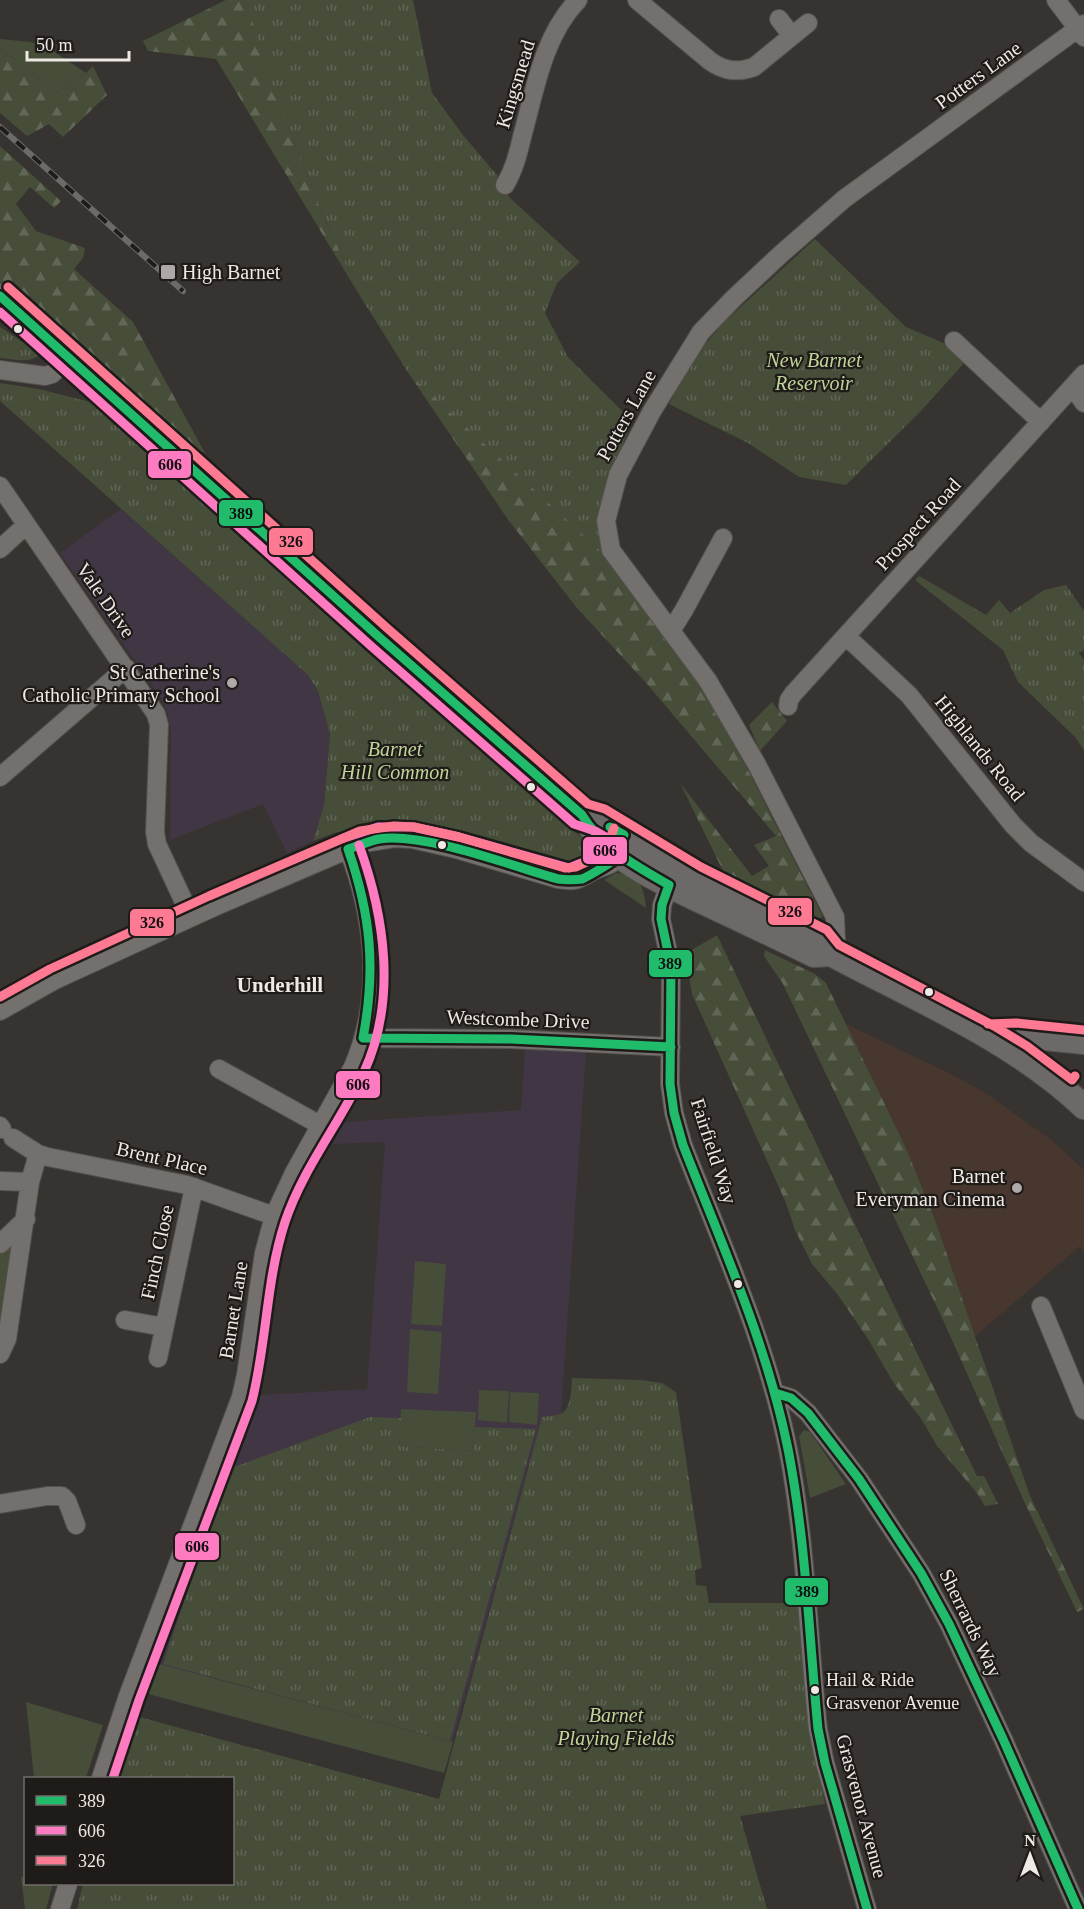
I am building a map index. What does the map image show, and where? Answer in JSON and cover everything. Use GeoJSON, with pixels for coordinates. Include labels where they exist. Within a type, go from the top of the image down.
{"type":"FeatureCollection","features":[{"type":"Feature","properties":{"kind":"main road"},"geometry":{"type":"LineString","coordinates":[[0,296],[379,637],[582,815],[600,820],[634,866],[674,875],[814,955],[831,954],[988,1036],[1080,1096]]}},
{"type":"Feature","properties":{"kind":"main road"},"geometry":{"type":"LineString","coordinates":[[988,1036],[1015,1035],[1084,1042]]}},
{"type":"Feature","properties":{"kind":"street","name":"Kingsmead"},"geometry":{"type":"LineString","coordinates":[[504,185],[515,165],[551,40],[578,0]]}},
{"type":"Feature","properties":{"kind":"street"},"geometry":{"type":"LineString","coordinates":[[637,0],[710,61],[720,68],[731,70],[743,71],[754,67],[808,23]]}},
{"type":"Feature","properties":{"kind":"street"},"geometry":{"type":"LineString","coordinates":[[1056,0],[1082,30]]}},
{"type":"Feature","properties":{"kind":"street"},"geometry":{"type":"LineString","coordinates":[[778,19],[792,36]]}},
{"type":"Feature","properties":{"kind":"street","name":"Potters Lane"},"geometry":{"type":"LineString","coordinates":[[831,954],[836,940],[835,917],[741,736],[708,681],[610,550],[606,521],[618,475],[628,452],[701,332],[781,254],[844,199],[1082,30]]}},
{"type":"Feature","properties":{"kind":"street"},"geometry":{"type":"LineString","coordinates":[[954,341],[1041,422]]}},
{"type":"Feature","properties":{"kind":"street"},"geometry":{"type":"LineString","coordinates":[[0,370],[45,376],[52,374],[69,358]]}},
{"type":"Feature","properties":{"kind":"street"},"geometry":{"type":"LineString","coordinates":[[1078,380],[1084,403]]}},
{"type":"Feature","properties":{"kind":"street","name":"Prospect Road"},"geometry":{"type":"LineString","coordinates":[[788,706],[794,694],[848,637],[1078,380]]}},
{"type":"Feature","properties":{"kind":"street","name":"Vale Drive"},"geometry":{"type":"LineString","coordinates":[[0,486],[156,714],[159,725],[155,832],[157,844],[191,917]]}},
{"type":"Feature","properties":{"kind":"street"},"geometry":{"type":"LineString","coordinates":[[0,549],[26,525]]}},
{"type":"Feature","properties":{"kind":"street"},"geometry":{"type":"LineString","coordinates":[[669,630],[684,610],[723,537]]}},
{"type":"Feature","properties":{"kind":"street","name":"Highlands Road"},"geometry":{"type":"LineString","coordinates":[[848,637],[909,694],[1013,825],[1031,843],[1084,882]]}},
{"type":"Feature","properties":{"kind":"street"},"geometry":{"type":"LineString","coordinates":[[0,777],[126,668]]}},
{"type":"Feature","properties":{"kind":"street"},"geometry":{"type":"LineString","coordinates":[[0,1011],[55,980],[191,917],[348,849],[379,839],[412,839],[456,849],[558,879],[578,880],[613,863],[617,844]]}},
{"type":"Feature","properties":{"kind":"street","name":"Barnet Lane"},"geometry":{"type":"LineString","coordinates":[[102,1777],[128,1696],[241,1397],[264,1253],[274,1216],[294,1173],[353,1067],[363,1038],[371,997],[372,956],[363,891],[348,849]]}},
{"type":"Feature","properties":{"kind":"street","name":"Fairfield Way"},"geometry":{"type":"LineString","coordinates":[[674,875],[662,905],[661,919],[671,966],[674,1113],[760,1344],[775,1393]]}},
{"type":"Feature","properties":{"kind":"street","name":"Westcombe Drive"},"geometry":{"type":"LineString","coordinates":[[363,1038],[511,1039],[671,1047]]}},
{"type":"Feature","properties":{"kind":"street"},"geometry":{"type":"LineString","coordinates":[[219,1069],[320,1125]]}},
{"type":"Feature","properties":{"kind":"street","name":"Brent Place"},"geometry":{"type":"LineString","coordinates":[[5,1131],[38,1154],[194,1187],[274,1216]]}},
{"type":"Feature","properties":{"kind":"street"},"geometry":{"type":"LineString","coordinates":[[0,1354],[7,1339],[30,1182],[38,1154]]}},
{"type":"Feature","properties":{"kind":"street"},"geometry":{"type":"LineString","coordinates":[[0,1181],[30,1182]]}},
{"type":"Feature","properties":{"kind":"street","name":"Finch Close"},"geometry":{"type":"LineString","coordinates":[[158,1358],[194,1187]]}},
{"type":"Feature","properties":{"kind":"street"},"geometry":{"type":"LineString","coordinates":[[0,1244],[26,1219]]}},
{"type":"Feature","properties":{"kind":"street"},"geometry":{"type":"LineString","coordinates":[[1041,1306],[1084,1410]]}},
{"type":"Feature","properties":{"kind":"street","name":"Finch Close"},"geometry":{"type":"LineString","coordinates":[[125,1320],[164,1327]]}},
{"type":"Feature","properties":{"kind":"street","name":"Grasvenor Avenue"},"geometry":{"type":"LineString","coordinates":[[775,1393],[797,1501],[818,1729],[825,1763],[867,1909]]}},
{"type":"Feature","properties":{"kind":"street","name":"Sherrards Way"},"geometry":{"type":"LineString","coordinates":[[775,1393],[791,1398],[802,1405],[859,1479],[921,1573],[949,1624],[1003,1739],[1078,1909]]}},
{"type":"Feature","properties":{"kind":"street"},"geometry":{"type":"LineString","coordinates":[[0,1504],[47,1496],[62,1496],[67,1501],[76,1525]]}},
{"type":"Feature","properties":{"kind":"street"},"geometry":{"type":"LineString","coordinates":[[60,1909],[68,1885]]}},
{"type":"Feature","properties":{"kind":"shaded area","name":"St Catherine's Catholic Primary School"},"geometry":{"type":"Polygon","coordinates":[[[121,509],[308,675],[318,691],[330,734],[324,805],[313,841],[287,853],[263,804],[170,840],[171,731],[167,711],[163,701],[60,553],[121,509]]]}},
{"type":"Feature","properties":{"kind":"shaded area"},"geometry":{"type":"Polygon","coordinates":[[[846,1024],[984,1092],[1053,1141],[1084,1170],[1084,1252],[1080,1246],[974,1337],[934,1217],[906,1148],[846,1024]]]}},
{"type":"Feature","properties":{"kind":"shaded area"},"geometry":{"type":"Polygon","coordinates":[[[525,1049],[586,1052],[561,1414],[542,1417],[444,1773],[141,1692],[259,1395],[367,1389],[385,1142],[333,1144],[344,1122],[521,1110],[525,1049]]]}},
{"type":"Feature","properties":{"kind":"green space"},"geometry":{"type":"Polygon","coordinates":[[[226,0],[378,0],[286,120],[315,196],[360,296],[216,59],[148,51],[143,41],[226,0]]]}},
{"type":"Feature","properties":{"kind":"green space"},"geometry":{"type":"Polygon","coordinates":[[[246,0],[413,0],[432,93],[496,174],[510,198],[580,262],[557,283],[545,313],[567,356],[632,421],[610,477],[608,558],[409,374],[360,296],[315,196],[264,63],[246,0]]]}},
{"type":"Feature","properties":{"kind":"green space"},"geometry":{"type":"Polygon","coordinates":[[[0,39],[31,42],[50,49],[86,73],[57,92],[0,48],[0,39]]]}},
{"type":"Feature","properties":{"kind":"green space"},"geometry":{"type":"Polygon","coordinates":[[[0,48],[57,92],[93,66],[107,95],[63,137],[49,124],[27,136],[0,113],[0,48]]]}},
{"type":"Feature","properties":{"kind":"green space"},"geometry":{"type":"Polygon","coordinates":[[[0,146],[61,201],[54,208],[30,187],[16,204],[36,231],[85,248],[83,258],[74,269],[133,322],[205,453],[199,451],[80,353],[0,282],[0,146]]]}},
{"type":"Feature","properties":{"kind":"green space","name":"New Barnet Reservoir"},"geometry":{"type":"Polygon","coordinates":[[[815,239],[906,327],[953,347],[966,361],[920,412],[846,485],[799,477],[748,443],[669,404],[695,356],[723,323],[815,239]]]}},
{"type":"Feature","properties":{"kind":"green space"},"geometry":{"type":"Polygon","coordinates":[[[0,327],[39,355],[25,360],[0,358],[0,327]]]}},
{"type":"Feature","properties":{"kind":"green space"},"geometry":{"type":"Polygon","coordinates":[[[553,328],[568,358],[632,421],[610,477],[608,558],[618,576],[702,686],[746,766],[823,917],[808,922],[730,885],[680,783],[752,876],[769,866],[754,845],[776,836],[647,684],[577,608],[509,521],[409,374],[401,353],[553,328]]]}},
{"type":"Feature","properties":{"kind":"green space","name":"Barnet Hill Common"},"geometry":{"type":"Polygon","coordinates":[[[0,383],[39,389],[94,403],[231,522],[310,596],[584,840],[585,855],[578,866],[565,868],[441,834],[399,827],[353,834],[337,832],[313,841],[324,805],[330,734],[318,691],[308,675],[0,401],[0,383]]]}},
{"type":"Feature","properties":{"kind":"green space"},"geometry":{"type":"Polygon","coordinates":[[[919,576],[986,615],[999,600],[1010,613],[1044,590],[1066,585],[1084,611],[1084,650],[1079,653],[1084,660],[1084,750],[1075,737],[1018,682],[1003,650],[915,580],[919,576]]]}},
{"type":"Feature","properties":{"kind":"green space"},"geometry":{"type":"Polygon","coordinates":[[[772,702],[787,721],[760,751],[749,725],[772,702]]]}},
{"type":"Feature","properties":{"kind":"green space"},"geometry":{"type":"Polygon","coordinates":[[[616,873],[630,875],[639,883],[644,894],[646,908],[604,880],[616,873]]]}},
{"type":"Feature","properties":{"kind":"green space"},"geometry":{"type":"Polygon","coordinates":[[[717,935],[977,1476],[984,1476],[998,1504],[985,1506],[977,1493],[937,1446],[838,1295],[812,1264],[795,1230],[786,1203],[692,994],[685,954],[717,935]]]}},
{"type":"Feature","properties":{"kind":"green space"},"geometry":{"type":"Polygon","coordinates":[[[765,950],[815,974],[826,983],[906,1148],[934,1217],[1030,1496],[1084,1609],[1077,1612],[1023,1499],[943,1320],[783,984],[764,956],[765,950]]]}},
{"type":"Feature","properties":{"kind":"green space"},"geometry":{"type":"Polygon","coordinates":[[[13,1246],[0,1343],[0,1252],[13,1246]]]}},
{"type":"Feature","properties":{"kind":"green space"},"geometry":{"type":"Polygon","coordinates":[[[415,1261],[446,1264],[442,1326],[411,1324],[415,1261]]]}},
{"type":"Feature","properties":{"kind":"green space"},"geometry":{"type":"Polygon","coordinates":[[[410,1329],[442,1332],[438,1394],[407,1392],[410,1329]]]}},
{"type":"Feature","properties":{"kind":"green space","name":"Barnet Playing Fields"},"geometry":{"type":"Polygon","coordinates":[[[572,1378],[641,1380],[662,1383],[676,1392],[702,1568],[695,1570],[696,1585],[706,1586],[709,1603],[800,1603],[810,1729],[825,1804],[740,1816],[767,1909],[77,1909],[83,1885],[234,1885],[234,1777],[109,1777],[125,1713],[439,1799],[542,1417],[562,1413],[568,1406],[572,1378]]]}},
{"type":"Feature","properties":{"kind":"green space"},"geometry":{"type":"Polygon","coordinates":[[[479,1390],[509,1391],[507,1423],[478,1420],[479,1390]]]}},
{"type":"Feature","properties":{"kind":"green space"},"geometry":{"type":"Polygon","coordinates":[[[510,1392],[539,1393],[537,1425],[509,1422],[510,1392]]]}},
{"type":"Feature","properties":{"kind":"green space"},"geometry":{"type":"Polygon","coordinates":[[[401,1409],[476,1412],[473,1451],[399,1446],[401,1409]]]}},
{"type":"Feature","properties":{"kind":"green space"},"geometry":{"type":"Polygon","coordinates":[[[370,1417],[401,1418],[399,1446],[473,1451],[475,1427],[536,1429],[450,1741],[163,1664],[229,1469],[370,1417]]]}},
{"type":"Feature","properties":{"kind":"green space"},"geometry":{"type":"Polygon","coordinates":[[[804,1430],[810,1432],[846,1484],[810,1498],[799,1436],[804,1430]]]}},
{"type":"Feature","properties":{"kind":"green space"},"geometry":{"type":"Polygon","coordinates":[[[152,1662],[453,1742],[444,1773],[141,1692],[152,1662]]]}},
{"type":"Feature","properties":{"kind":"green space"},"geometry":{"type":"Polygon","coordinates":[[[26,1702],[103,1725],[86,1777],[34,1777],[26,1702]]]}},
{"type":"Feature","properties":{"kind":"green space"},"geometry":{"type":"Polygon","coordinates":[[[24,1876],[24,1885],[53,1885],[46,1909],[25,1909],[21,1877],[24,1876]]]}},
{"type":"Feature","properties":{"kind":"railway"},"geometry":{"type":"LineString","coordinates":[[0,127],[183,291]]}},
{"type":"Feature","properties":{"kind":"transit line","name":"326"},"geometry":{"type":"LineString","coordinates":[[8,287],[387,628],[588,804],[605,809],[701,867],[827,930],[839,945],[994,1026],[1027,1046],[1072,1080],[1075,1076]]}},
{"type":"Feature","properties":{"kind":"transit line","name":"389"},"geometry":{"type":"LineString","coordinates":[[0,296],[379,637],[582,815],[590,827],[610,847],[669,885],[662,905],[661,919],[671,966],[670,1084],[674,1113],[683,1145],[756,1333],[779,1410],[799,1518],[818,1729],[825,1763],[867,1909]]}},
{"type":"Feature","properties":{"kind":"transit line","name":"606"},"geometry":{"type":"LineString","coordinates":[[0,312],[371,646],[574,824],[595,831],[609,839],[604,854],[569,868],[459,837],[413,827],[378,827],[344,838]]}},
{"type":"Feature","properties":{"kind":"transit line","name":"326"},"geometry":{"type":"LineString","coordinates":[[0,997],[50,969],[209,896],[360,831],[394,826],[414,827],[459,837],[565,868],[576,867],[604,854],[614,828]]}},
{"type":"Feature","properties":{"kind":"transit line","name":"389"},"geometry":{"type":"LineString","coordinates":[[610,827],[624,835],[617,857],[582,879],[558,879],[419,840],[379,839],[348,849],[362,897],[369,942],[369,989],[363,1038],[511,1039],[671,1047]]}},
{"type":"Feature","properties":{"kind":"transit line","name":"606"},"geometry":{"type":"LineString","coordinates":[[113,1777],[139,1700],[252,1401],[274,1266],[285,1222],[312,1164],[364,1072],[374,1045],[381,1016],[384,958],[375,901],[359,845]]}},
{"type":"Feature","properties":{"kind":"transit line","name":"326"},"geometry":{"type":"LineString","coordinates":[[988,1024],[1016,1023],[1084,1030]]}},
{"type":"Feature","properties":{"kind":"transit line","name":"389"},"geometry":{"type":"LineString","coordinates":[[775,1393],[791,1398],[808,1413],[859,1479],[921,1573],[949,1624],[1003,1739],[1078,1909]]}},
{"type":"Feature","properties":{"kind":"place","name":"High Barnet"},"geometry":{"type":"Point","coordinates":[168,272]}},
{"type":"Feature","properties":{"kind":"place","name":"St Catherine's Catholic Primary School"},"geometry":{"type":"Point","coordinates":[232,683]}},
{"type":"Feature","properties":{"kind":"place","name":"Barnet Everyman Cinema"},"geometry":{"type":"Point","coordinates":[1017,1188]}},
{"type":"Feature","properties":{"kind":"place","name":"Hail & Ride Grasvenor Avenue"},"geometry":{"type":"Point","coordinates":[815,1690]}},
{"type":"Feature","properties":{"kind":"district","name":"Underhill"},"geometry":{"type":"Point","coordinates":[280,985]}}]}
